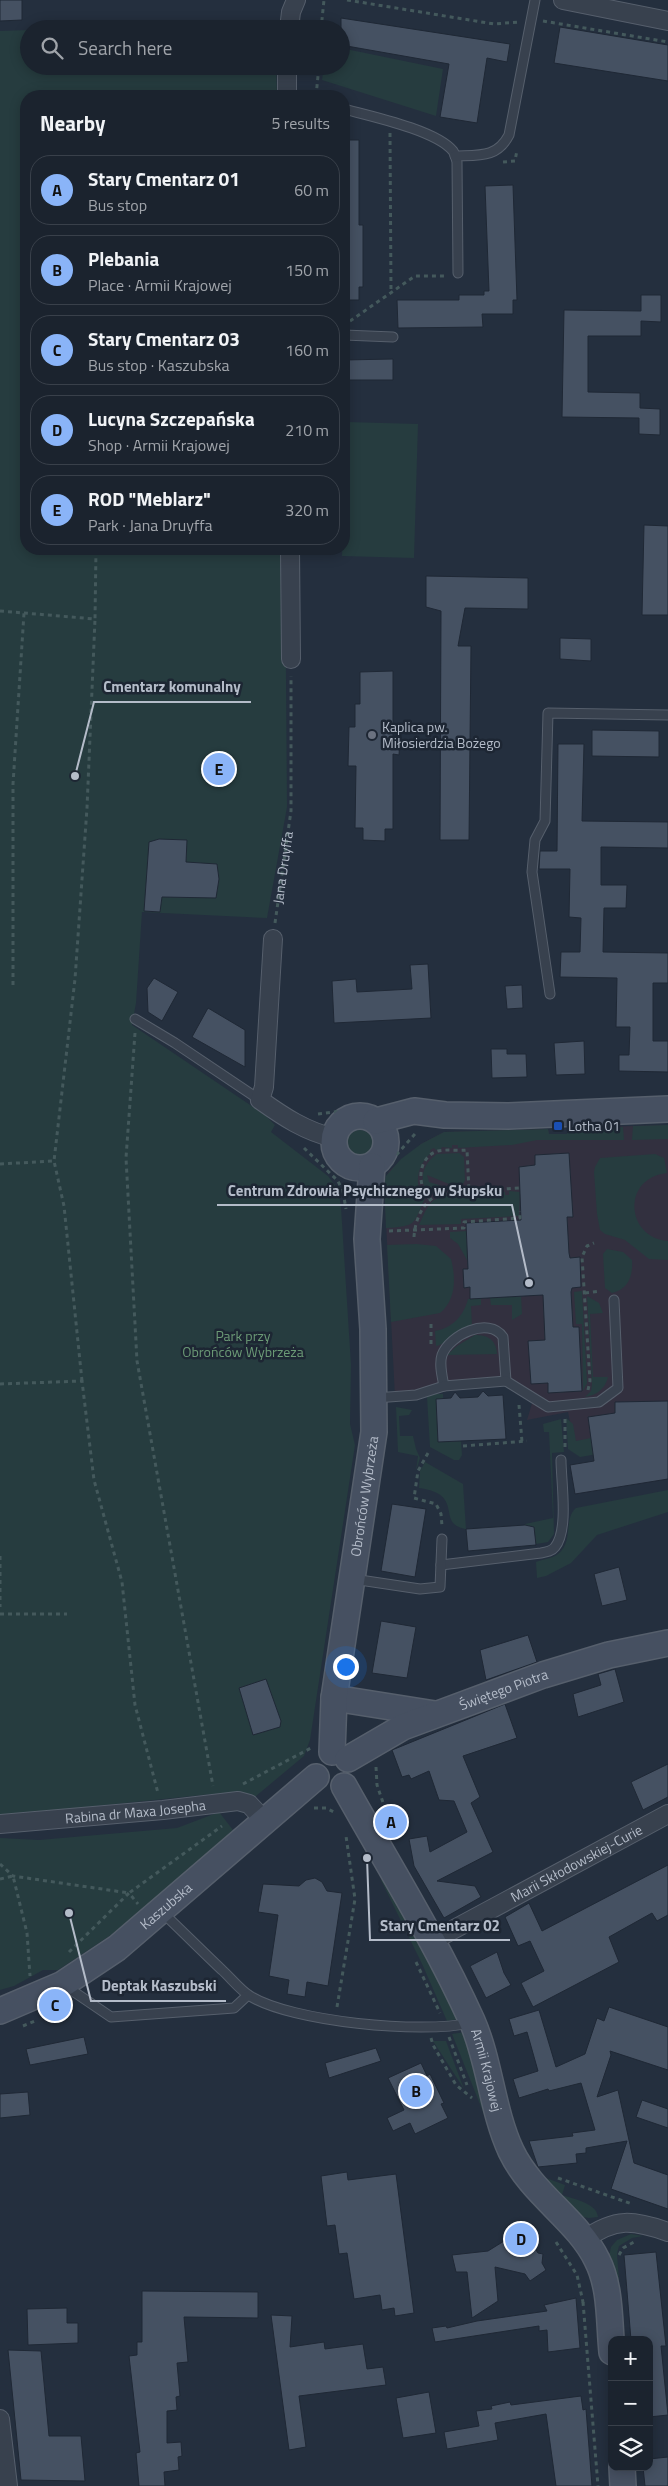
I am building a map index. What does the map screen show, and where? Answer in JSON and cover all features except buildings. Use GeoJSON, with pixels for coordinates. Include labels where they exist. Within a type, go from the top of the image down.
{"type":"FeatureCollection","features":[{"type":"Feature","properties":{"kind":"street"},"geometry":{"type":"LineString","coordinates":[[290,20],[296,0]]}},
{"type":"Feature","properties":{"kind":"street"},"geometry":{"type":"LineString","coordinates":[[563,0],[668,21]]}},
{"type":"Feature","properties":{"kind":"street"},"geometry":{"type":"LineString","coordinates":[[287,75],[287,90]]}},
{"type":"Feature","properties":{"kind":"street"},"geometry":{"type":"LineString","coordinates":[[290,555],[291,659]]}},
{"type":"Feature","properties":{"kind":"street"},"geometry":{"type":"LineString","coordinates":[[273,939],[264,1087],[260,1100],[291,1122],[315,1133],[334,1138]]}},
{"type":"Feature","properties":{"kind":"street"},"geometry":{"type":"LineString","coordinates":[[381,1130],[383,1154],[361,1166],[337,1155],[334,1138],[342,1122],[359,1116],[381,1130],[445,1116],[508,1116],[668,1109]]}},
{"type":"Feature","properties":{"kind":"street","name":"Obrońców Wybrzeża"},"geometry":{"type":"LineString","coordinates":[[340,1755],[334,1698],[367,1490],[375,1398],[374,1235],[361,1166]]}},
{"type":"Feature","properties":{"kind":"street","name":"Świętego Piotra"},"geometry":{"type":"LineString","coordinates":[[340,1755],[403,1727],[543,1674],[610,1655],[668,1643]]}},
{"type":"Feature","properties":{"kind":"street"},"geometry":{"type":"LineString","coordinates":[[334,1698],[436,1714]]}},
{"type":"Feature","properties":{"kind":"street"},"geometry":{"type":"LineString","coordinates":[[323,1755],[340,1755],[350,1764],[351,1776],[344,1786],[338,1788],[325,1787],[316,1777],[316,1763],[323,1755]]}},
{"type":"Feature","properties":{"kind":"street","name":"Kaszubska"},"geometry":{"type":"LineString","coordinates":[[0,2011],[63,1984],[117,1948],[316,1777]]}},
{"type":"Feature","properties":{"kind":"street","name":"Armii Krajowej"},"geometry":{"type":"LineString","coordinates":[[344,1786],[423,1950],[473,2022],[503,2129],[517,2162],[539,2193],[584,2240],[598,2261],[604,2278],[610,2336]]}},
{"type":"Feature","properties":{"kind":"street","name":"Rabina dr Maxa Josepha"},"geometry":{"type":"LineString","coordinates":[[0,1824],[163,1810],[238,1801],[249,1804],[264,1820]]}},
{"type":"Feature","properties":{"kind":"street","name":"Marii Skłodowskiej-Curie"},"geometry":{"type":"LineString","coordinates":[[423,1950],[668,1814]]}},
{"type":"Feature","properties":{"kind":"street"},"geometry":{"type":"LineString","coordinates":[[584,2240],[608,2226],[623,2222],[637,2223],[668,2232]]}},
{"type":"Feature","properties":{"kind":"street"},"geometry":{"type":"LineString","coordinates":[[0,2419],[8,2486]]}},
{"type":"Feature","properties":{"kind":"street"},"geometry":{"type":"LineString","coordinates":[[622,2471],[623,2486]]}},
{"type":"Feature","properties":{"kind":"lane"},"geometry":{"type":"LineString","coordinates":[[455,156],[493,152],[504,146],[509,134],[536,0]]}},
{"type":"Feature","properties":{"kind":"lane"},"geometry":{"type":"LineString","coordinates":[[350,111],[392,122],[445,144],[455,156],[458,273]]}},
{"type":"Feature","properties":{"kind":"lane"},"geometry":{"type":"LineString","coordinates":[[350,335],[392,337]]}},
{"type":"Feature","properties":{"kind":"lane"},"geometry":{"type":"LineString","coordinates":[[550,994],[532,872],[535,840],[545,821],[548,713],[668,715]]}},
{"type":"Feature","properties":{"kind":"lane"},"geometry":{"type":"LineString","coordinates":[[135,1022],[175,1042],[260,1100]]}},
{"type":"Feature","properties":{"kind":"lane"},"geometry":{"type":"LineString","coordinates":[[375,1398],[416,1395],[444,1386],[506,1381],[548,1407],[599,1402],[618,1388],[614,1300]]}},
{"type":"Feature","properties":{"kind":"lane"},"geometry":{"type":"LineString","coordinates":[[444,1386],[442,1356],[446,1348],[463,1335],[487,1327],[499,1332],[503,1338],[506,1381]]}},
{"type":"Feature","properties":{"kind":"lane"},"geometry":{"type":"LineString","coordinates":[[441,1565],[552,1550],[560,1539],[563,1521],[560,1460]]}},
{"type":"Feature","properties":{"kind":"lane"},"geometry":{"type":"LineString","coordinates":[[352,1579],[411,1588],[440,1587],[442,1539]]}},
{"type":"Feature","properties":{"kind":"lane"},"geometry":{"type":"LineString","coordinates":[[156,1914],[248,1995],[269,2006],[305,2016],[334,2020],[430,2028],[473,2022]]}},
{"type":"Feature","properties":{"kind":"lane"},"geometry":{"type":"LineString","coordinates":[[63,1984],[111,2017],[234,2008],[248,1995]]}},
{"type":"Feature","properties":{"kind":"path"},"geometry":{"type":"LineString","coordinates":[[323,20],[324,0]]}},
{"type":"Feature","properties":{"kind":"path"},"geometry":{"type":"LineString","coordinates":[[347,0],[494,24],[532,21],[668,42]]}},
{"type":"Feature","properties":{"kind":"path"},"geometry":{"type":"LineString","coordinates":[[317,90],[318,75]]}},
{"type":"Feature","properties":{"kind":"path"},"geometry":{"type":"LineString","coordinates":[[392,122],[390,130],[392,293]]}},
{"type":"Feature","properties":{"kind":"path"},"geometry":{"type":"LineString","coordinates":[[350,322],[415,276]]}},
{"type":"Feature","properties":{"kind":"path"},"geometry":{"type":"LineString","coordinates":[[96,555],[95,619],[86,808],[75,979],[54,1161],[64,1206],[94,1480],[122,1582],[135,1705],[163,1810]]}},
{"type":"Feature","properties":{"kind":"path"},"geometry":{"type":"LineString","coordinates":[[0,611],[95,619]]}},
{"type":"Feature","properties":{"kind":"path"},"geometry":{"type":"LineString","coordinates":[[13,985],[14,784],[24,613]]}},
{"type":"Feature","properties":{"kind":"path","name":"Jana Druyffa"},"geometry":{"type":"LineString","coordinates":[[273,939],[291,811],[291,659]]}},
{"type":"Feature","properties":{"kind":"path"},"geometry":{"type":"LineString","coordinates":[[135,1022],[126,1158],[137,1361],[216,1804]]}},
{"type":"Feature","properties":{"kind":"path"},"geometry":{"type":"LineString","coordinates":[[429,1198],[422,1186],[421,1171],[428,1160],[438,1151],[467,1150],[468,1192]]}},
{"type":"Feature","properties":{"kind":"path"},"geometry":{"type":"LineString","coordinates":[[0,1164],[54,1161]]}},
{"type":"Feature","properties":{"kind":"path"},"geometry":{"type":"LineString","coordinates":[[414,1237],[414,1229],[429,1198],[444,1193],[520,1188]]}},
{"type":"Feature","properties":{"kind":"path"},"geometry":{"type":"LineString","coordinates":[[343,1192],[346,1213]]}},
{"type":"Feature","properties":{"kind":"path"},"geometry":{"type":"LineString","coordinates":[[374,1235],[414,1229],[464,1228],[464,1222],[520,1218],[520,1211]]}},
{"type":"Feature","properties":{"kind":"path"},"geometry":{"type":"LineString","coordinates":[[582,1404],[582,1395],[588,1391],[590,1385],[583,1254],[588,1246],[594,1243]]}},
{"type":"Feature","properties":{"kind":"path"},"geometry":{"type":"LineString","coordinates":[[585,1293],[600,1291]]}},
{"type":"Feature","properties":{"kind":"path"},"geometry":{"type":"LineString","coordinates":[[430,1324],[431,1345]]}},
{"type":"Feature","properties":{"kind":"path"},"geometry":{"type":"LineString","coordinates":[[0,1384],[82,1381]]}},
{"type":"Feature","properties":{"kind":"path"},"geometry":{"type":"LineString","coordinates":[[517,1402],[520,1407],[522,1442]]}},
{"type":"Feature","properties":{"kind":"path"},"geometry":{"type":"LineString","coordinates":[[560,1460],[564,1459],[566,1455],[564,1406]]}},
{"type":"Feature","properties":{"kind":"path"},"geometry":{"type":"LineString","coordinates":[[463,1446],[528,1441]]}},
{"type":"Feature","properties":{"kind":"path"},"geometry":{"type":"LineString","coordinates":[[428,1453],[418,1471],[414,1498],[436,1504],[441,1514],[442,1539]]}},
{"type":"Feature","properties":{"kind":"path"},"geometry":{"type":"LineString","coordinates":[[0,1556],[0,1607]]}},
{"type":"Feature","properties":{"kind":"path"},"geometry":{"type":"LineString","coordinates":[[0,1614],[67,1614]]}},
{"type":"Feature","properties":{"kind":"path"},"geometry":{"type":"LineString","coordinates":[[308,1810],[314,1807],[326,1808],[340,1816]]}},
{"type":"Feature","properties":{"kind":"path"},"geometry":{"type":"LineString","coordinates":[[334,2020],[354,1899],[346,1832]]}},
{"type":"Feature","properties":{"kind":"path"},"geometry":{"type":"LineString","coordinates":[[0,1879],[12,1876],[27,1933],[30,1983]]}},
{"type":"Feature","properties":{"kind":"path"},"geometry":{"type":"LineString","coordinates":[[66,1955],[129,1893],[156,1914]]}},
{"type":"Feature","properties":{"kind":"path"},"geometry":{"type":"LineString","coordinates":[[423,1950],[445,2027],[475,2106]]}},
{"type":"Feature","properties":{"kind":"path"},"geometry":{"type":"LineString","coordinates":[[430,2028],[433,2045],[456,2085],[472,2098]]}},
{"type":"Feature","properties":{"kind":"path"},"geometry":{"type":"LineString","coordinates":[[554,2177],[640,2207]]}},
{"type":"Feature","properties":{"kind":"path"},"geometry":{"type":"LineString","coordinates":[[583,2302],[598,2486]]}},
{"type":"Feature","properties":{"kind":"shaded area"},"geometry":{"type":"Polygon","coordinates":[[[668,1125],[668,1438],[574,1441],[568,1412],[527,1420],[533,1400],[505,1381],[395,1397],[384,1183],[389,1171],[421,1144],[444,1132],[548,1129],[549,1134],[567,1134],[567,1128],[668,1125]]]}},
{"type":"Feature","properties":{"kind":"green space","name":"Park przy Obrońców Wybrzeża"},"geometry":{"type":"Polygon","coordinates":[[[20,30],[20,75],[276,75],[277,90],[20,90],[20,555],[285,555],[287,807],[267,918],[142,912],[136,1003],[132,1025],[265,1115],[275,1125],[271,1132],[328,1176],[338,1189],[341,1207],[351,1365],[350,1424],[355,1445],[310,1740],[304,1756],[250,1801],[213,1802],[212,1794],[0,1816],[0,31],[20,30]]]}},
{"type":"Feature","properties":{"kind":"green space"},"geometry":{"type":"Polygon","coordinates":[[[350,50],[443,69],[436,116],[322,80],[323,75],[350,75],[350,50]]]}},
{"type":"Feature","properties":{"kind":"green space"},"geometry":{"type":"Polygon","coordinates":[[[350,422],[418,424],[414,558],[342,556],[350,555],[350,422]]]}},
{"type":"Feature","properties":{"kind":"green space"},"geometry":{"type":"Polygon","coordinates":[[[668,1125],[668,1139],[632,1140],[633,1126],[668,1125]]]}},
{"type":"Feature","properties":{"kind":"green space"},"geometry":{"type":"Polygon","coordinates":[[[623,1127],[624,1140],[537,1140],[512,1145],[458,1148],[458,1145],[452,1145],[452,1148],[442,1147],[436,1150],[434,1148],[430,1150],[431,1153],[422,1163],[418,1175],[419,1188],[425,1198],[416,1219],[409,1225],[386,1228],[384,1183],[386,1176],[401,1159],[421,1144],[444,1132],[548,1129],[549,1134],[567,1134],[567,1128],[623,1127]]]}},
{"type":"Feature","properties":{"kind":"green space"},"geometry":{"type":"Polygon","coordinates":[[[360,1130],[369,1134],[373,1143],[369,1152],[360,1156],[351,1152],[347,1143],[351,1134],[360,1130]]]}},
{"type":"Feature","properties":{"kind":"green space"},"geometry":{"type":"Polygon","coordinates":[[[459,1153],[464,1157],[465,1180],[462,1186],[449,1184],[427,1175],[429,1182],[452,1189],[428,1194],[423,1183],[423,1172],[428,1162],[437,1154],[459,1153]]]}},
{"type":"Feature","properties":{"kind":"green space"},"geometry":{"type":"Polygon","coordinates":[[[655,1154],[664,1158],[667,1173],[652,1177],[642,1185],[636,1196],[634,1208],[637,1219],[644,1230],[654,1237],[668,1241],[668,1260],[649,1259],[625,1240],[605,1234],[600,1230],[597,1214],[594,1172],[600,1158],[655,1154]]]}},
{"type":"Feature","properties":{"kind":"green space"},"geometry":{"type":"Polygon","coordinates":[[[509,1191],[520,1192],[519,1216],[461,1219],[461,1224],[419,1225],[427,1208],[438,1198],[452,1195],[453,1198],[464,1194],[464,1197],[470,1197],[470,1194],[483,1193],[484,1197],[489,1196],[489,1193],[505,1192],[505,1195],[509,1195],[509,1191]]]}},
{"type":"Feature","properties":{"kind":"green space"},"geometry":{"type":"Polygon","coordinates":[[[467,1231],[468,1260],[458,1244],[450,1238],[450,1232],[467,1231]]]}},
{"type":"Feature","properties":{"kind":"green space"},"geometry":{"type":"Polygon","coordinates":[[[416,1244],[436,1246],[451,1259],[454,1274],[452,1295],[440,1313],[391,1322],[387,1245],[416,1244]]]}},
{"type":"Feature","properties":{"kind":"green space"},"geometry":{"type":"Polygon","coordinates":[[[607,1249],[623,1252],[632,1260],[632,1271],[629,1281],[618,1291],[612,1293],[605,1288],[603,1254],[607,1249]]]}},
{"type":"Feature","properties":{"kind":"green space"},"geometry":{"type":"Polygon","coordinates":[[[582,1291],[587,1383],[583,1391],[582,1324],[576,1324],[574,1292],[582,1291]]]}},
{"type":"Feature","properties":{"kind":"green space"},"geometry":{"type":"Polygon","coordinates":[[[521,1296],[522,1314],[512,1320],[512,1305],[491,1305],[490,1297],[521,1296]]]}},
{"type":"Feature","properties":{"kind":"green space"},"geometry":{"type":"Polygon","coordinates":[[[587,1296],[599,1303],[603,1313],[590,1314],[593,1377],[608,1377],[600,1391],[585,1397],[591,1391],[592,1384],[587,1296]]]}},
{"type":"Feature","properties":{"kind":"green space"},"geometry":{"type":"Polygon","coordinates":[[[481,1298],[481,1305],[471,1306],[472,1326],[436,1346],[435,1331],[447,1327],[457,1320],[464,1310],[468,1299],[481,1298]]]}},
{"type":"Feature","properties":{"kind":"green space"},"geometry":{"type":"Polygon","coordinates":[[[475,1335],[490,1339],[495,1345],[497,1354],[447,1355],[457,1346],[475,1335]]]}},
{"type":"Feature","properties":{"kind":"green space"},"geometry":{"type":"Polygon","coordinates":[[[432,1394],[443,1394],[443,1399],[436,1399],[438,1442],[461,1441],[462,1455],[459,1460],[454,1460],[430,1447],[427,1397],[432,1394]]]}},
{"type":"Feature","properties":{"kind":"green space"},"geometry":{"type":"Polygon","coordinates":[[[396,1407],[412,1410],[409,1415],[399,1416],[400,1436],[413,1436],[420,1458],[416,1471],[418,1456],[398,1452],[396,1407]]]}},
{"type":"Feature","properties":{"kind":"green space"},"geometry":{"type":"Polygon","coordinates":[[[566,1418],[573,1424],[576,1441],[616,1433],[668,1442],[580,1457],[568,1449],[566,1418]]]}},
{"type":"Feature","properties":{"kind":"green space"},"geometry":{"type":"Polygon","coordinates":[[[561,1419],[564,1452],[552,1453],[554,1534],[548,1542],[536,1544],[534,1527],[525,1527],[525,1524],[553,1518],[549,1432],[544,1432],[543,1424],[561,1419]]]}},
{"type":"Feature","properties":{"kind":"green space"},"geometry":{"type":"Polygon","coordinates":[[[425,1462],[463,1484],[466,1529],[457,1526],[452,1521],[442,1496],[433,1491],[419,1488],[420,1471],[425,1462]]]}},
{"type":"Feature","properties":{"kind":"green space"},"geometry":{"type":"Polygon","coordinates":[[[668,1490],[668,1512],[597,1535],[571,1563],[546,1576],[537,1578],[536,1562],[555,1556],[563,1549],[566,1543],[570,1518],[576,1508],[668,1490]]]}},
{"type":"Feature","properties":{"kind":"green space"},"geometry":{"type":"Polygon","coordinates":[[[219,1812],[233,1830],[164,1892],[114,1933],[58,1970],[43,1970],[14,1986],[0,1990],[0,1838],[39,1840],[177,1828],[219,1812]]]}},
{"type":"Feature","properties":{"kind":"green space"},"geometry":{"type":"Polygon","coordinates":[[[387,1877],[458,2019],[447,2021],[423,1966],[381,1880],[387,1877]]]}},
{"type":"Feature","properties":{"kind":"green space"},"geometry":{"type":"Polygon","coordinates":[[[465,2032],[489,2127],[452,2034],[465,2032]]]}},
{"type":"Feature","properties":{"kind":"green space"},"geometry":{"type":"Polygon","coordinates":[[[433,2041],[446,2041],[464,2089],[433,2041]]]}},
{"type":"Feature","properties":{"kind":"green space"},"geometry":{"type":"Polygon","coordinates":[[[538,2175],[565,2185],[562,2195],[594,2208],[598,2217],[577,2216],[538,2175]]]}},
{"type":"Feature","properties":{"kind":"green space"},"geometry":{"type":"Polygon","coordinates":[[[631,2234],[643,2236],[632,2238],[619,2246],[617,2254],[620,2293],[616,2293],[609,2257],[611,2247],[617,2240],[631,2234]]]}},
{"type":"Feature","properties":{"kind":"place","name":"Kaplica pw. Miłosierdzia Bożego"},"geometry":{"type":"Point","coordinates":[372,735]}},
{"type":"Feature","properties":{"kind":"place","name":"ROD \"Meblarz\""},"geometry":{"type":"Point","coordinates":[219,769]}},
{"type":"Feature","properties":{"kind":"place","name":"Cmentarz komunalny"},"geometry":{"type":"Point","coordinates":[75,776]}},
{"type":"Feature","properties":{"kind":"place","name":"Lotha 01"},"geometry":{"type":"Point","coordinates":[558,1126]}},
{"type":"Feature","properties":{"kind":"place","name":"Centrum Zdrowia Psychicznego w Słupsku"},"geometry":{"type":"Point","coordinates":[529,1283]}},
{"type":"Feature","properties":{"kind":"place","name":"Stary Cmentarz 01"},"geometry":{"type":"Point","coordinates":[391,1822]}},
{"type":"Feature","properties":{"kind":"place","name":"Stary Cmentarz 02"},"geometry":{"type":"Point","coordinates":[367,1858]}},
{"type":"Feature","properties":{"kind":"place","name":"Deptak Kaszubski"},"geometry":{"type":"Point","coordinates":[69,1913]}},
{"type":"Feature","properties":{"kind":"place","name":"Stary Cmentarz 03"},"geometry":{"type":"Point","coordinates":[55,2005]}},
{"type":"Feature","properties":{"kind":"place","name":"Plebania"},"geometry":{"type":"Point","coordinates":[416,2091]}},
{"type":"Feature","properties":{"kind":"place","name":"Lucyna Szczepańska"},"geometry":{"type":"Point","coordinates":[521,2239]}}]}
